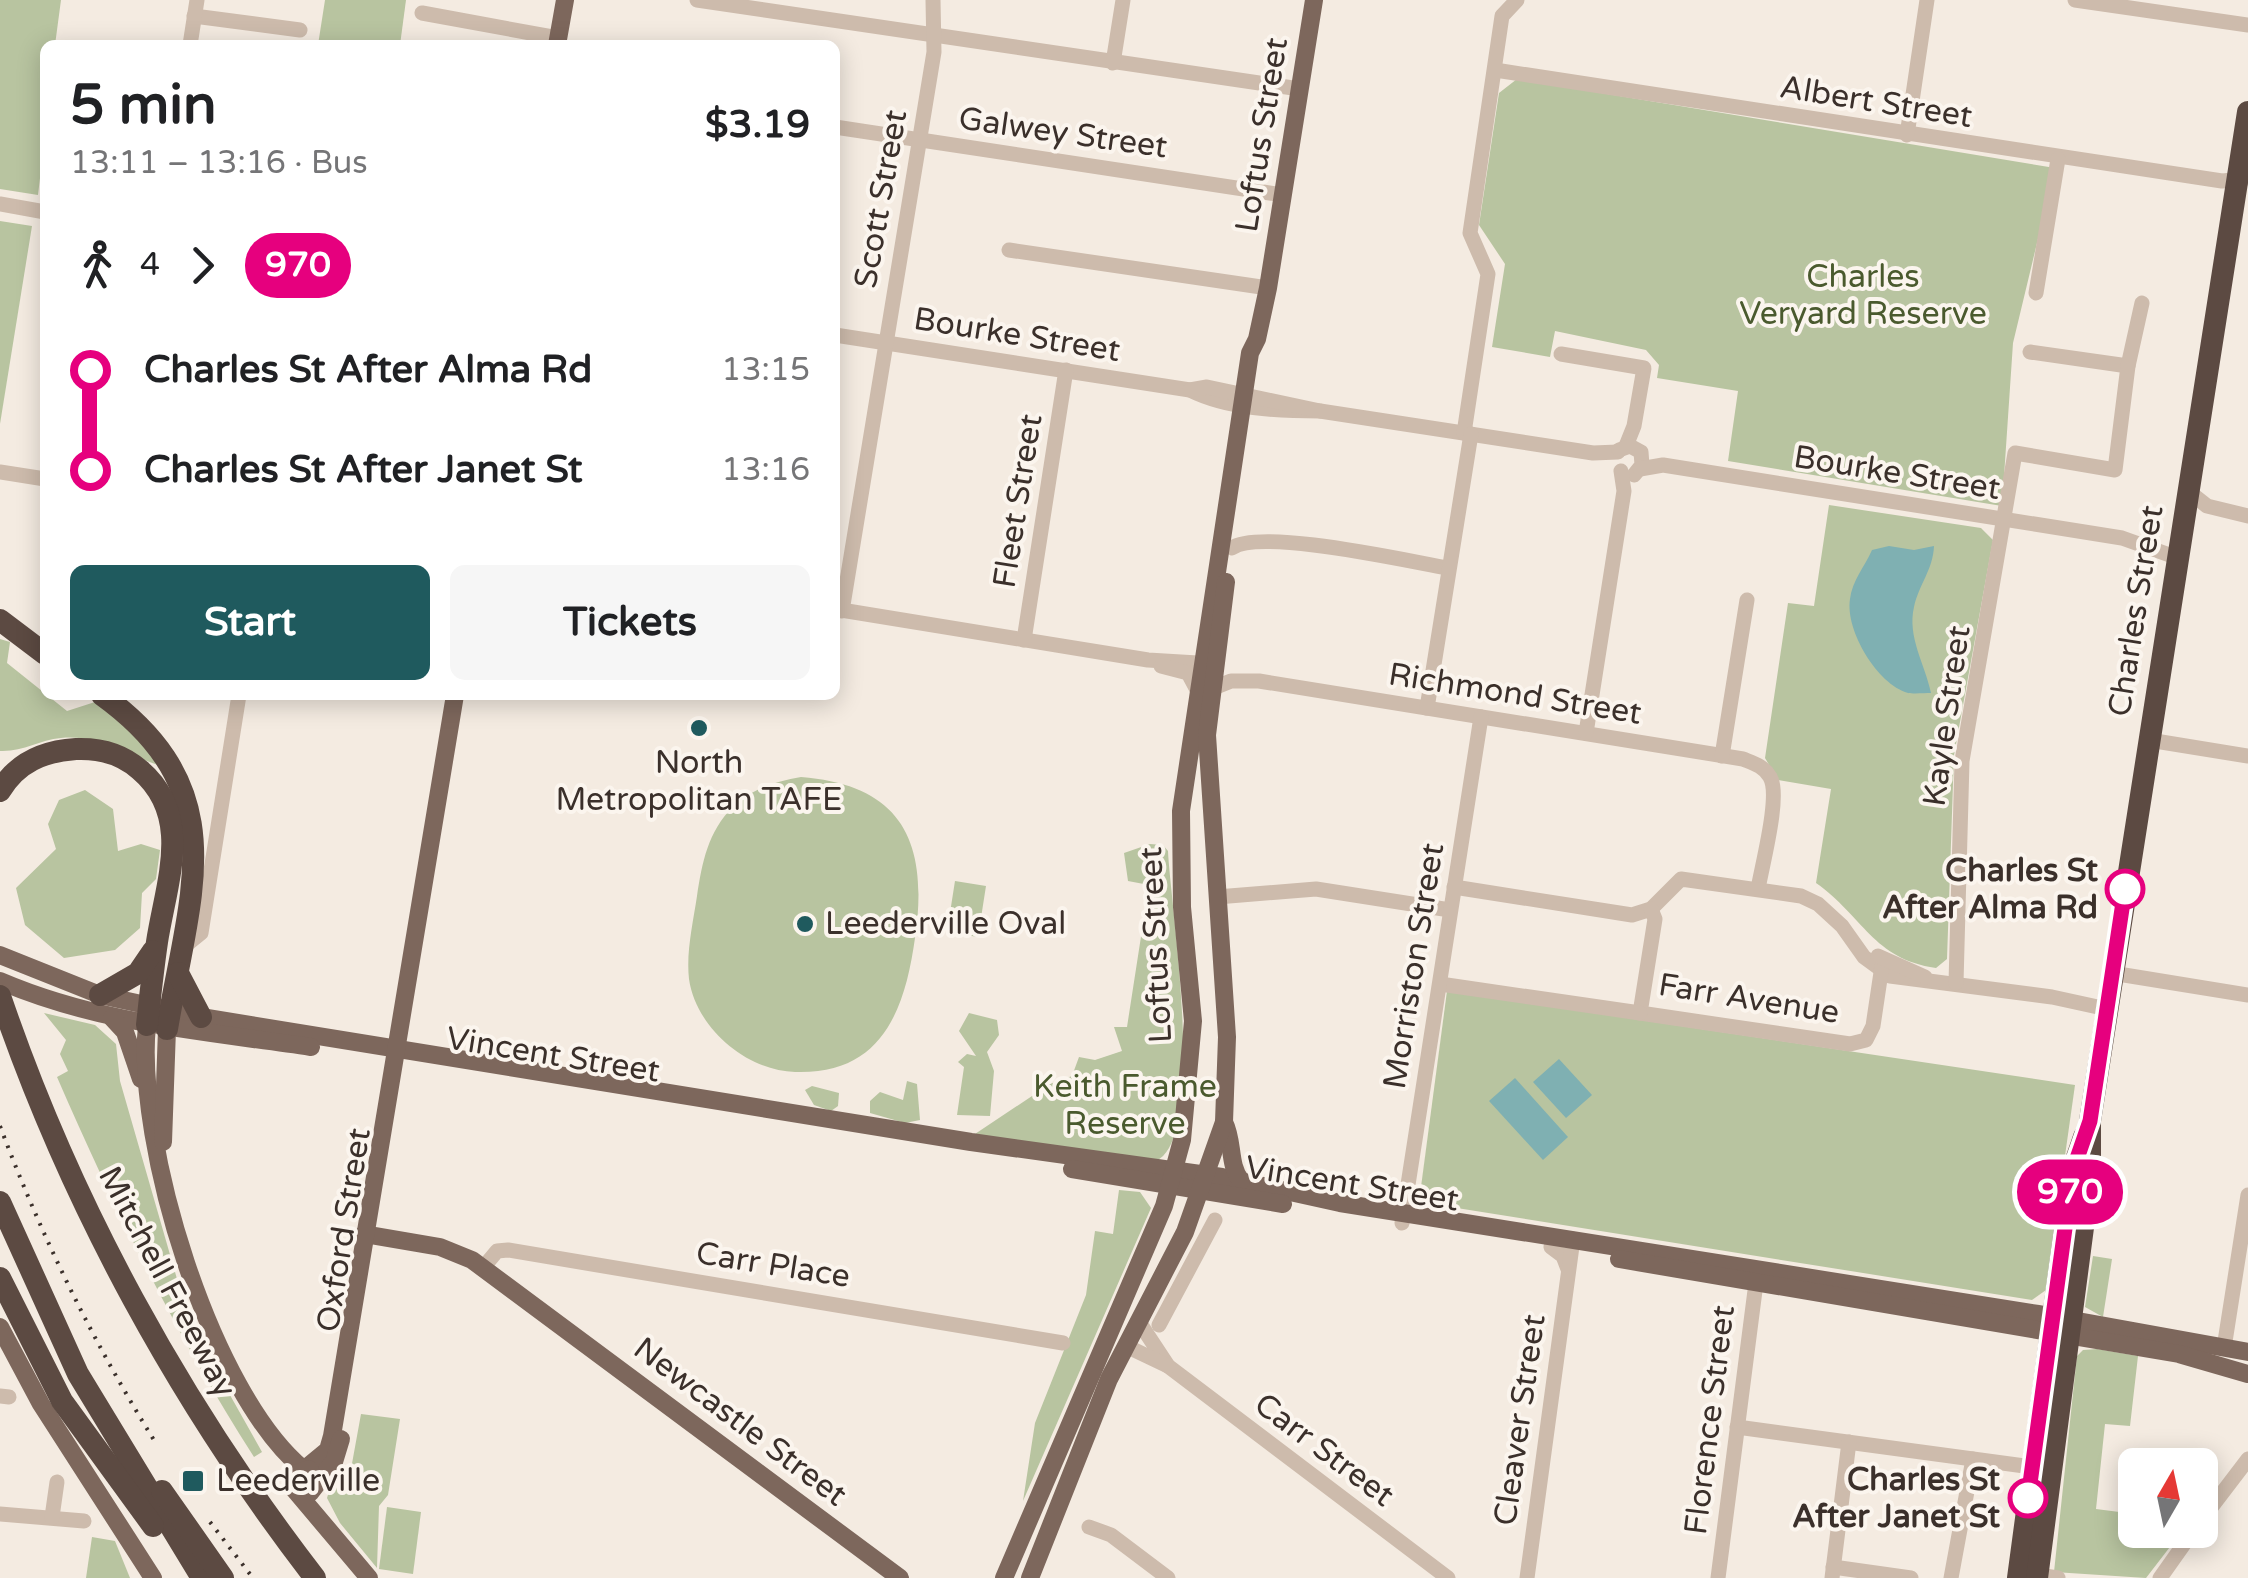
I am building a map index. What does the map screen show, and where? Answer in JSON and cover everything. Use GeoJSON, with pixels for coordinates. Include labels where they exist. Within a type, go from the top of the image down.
{"type":"FeatureCollection","features":[{"type":"Feature","properties":{"kind":"highway","name":"Charles Street"},"geometry":{"type":"LineString","coordinates":[[2038,1577],[2073,1170],[2090,1121],[2188,491],[2243,180],[2248,112]]}},
{"type":"Feature","properties":{"kind":"highway"},"geometry":{"type":"LineString","coordinates":[[0,620],[40,650]]}},
{"type":"Feature","properties":{"kind":"highway"},"geometry":{"type":"LineString","coordinates":[[108,700],[161,747],[186,796],[194,875],[185,952],[189,1000],[199,1024]]}},
{"type":"Feature","properties":{"kind":"highway"},"geometry":{"type":"LineString","coordinates":[[3,786],[40,756],[88,748],[105,751],[137,767],[159,792],[174,842],[157,938],[158,1018]]}},
{"type":"Feature","properties":{"kind":"highway"},"geometry":{"type":"LineString","coordinates":[[100,995],[138,974],[157,938]]}},
{"type":"Feature","properties":{"kind":"highway"},"geometry":{"type":"LineString","coordinates":[[158,1018],[185,952]]}},
{"type":"Feature","properties":{"kind":"highway","name":"Mitchell Freeway"},"geometry":{"type":"LineString","coordinates":[[0,996],[12,1032],[115,1264],[228,1460],[315,1578]]}},
{"type":"Feature","properties":{"kind":"highway"},"geometry":{"type":"LineString","coordinates":[[0,1202],[78,1374],[200,1578]]}},
{"type":"Feature","properties":{"kind":"highway"},"geometry":{"type":"LineString","coordinates":[[0,1278],[62,1401],[136,1505],[200,1578]]}},
{"type":"Feature","properties":{"kind":"highway","name":"Charles Street"},"geometry":{"type":"LineString","coordinates":[[2038,1577],[2032,1467],[2060,1326]]}},
{"type":"Feature","properties":{"kind":"highway"},"geometry":{"type":"LineString","coordinates":[[78,1374],[223,1578]]}},
{"type":"Feature","properties":{"kind":"main road"},"geometry":{"type":"LineString","coordinates":[[558,40],[564,0]]}},
{"type":"Feature","properties":{"kind":"main road","name":"Loftus Street"},"geometry":{"type":"LineString","coordinates":[[1210,660],[1249,400],[1261,357],[1257,339],[1314,0]]}},
{"type":"Feature","properties":{"kind":"main road","name":"Loftus Street"},"geometry":{"type":"LineString","coordinates":[[1004,1578],[1172,1179],[1188,1110],[1192,1050],[1180,823],[1232,548],[1249,400]]}},
{"type":"Feature","properties":{"kind":"main road","name":"Loftus Street"},"geometry":{"type":"LineString","coordinates":[[1030,1578],[1126,1346],[1179,1268],[1224,1122],[1228,1067],[1204,688]]}},
{"type":"Feature","properties":{"kind":"main road","name":"Oxford Street"},"geometry":{"type":"LineString","coordinates":[[306,1479],[328,1450],[402,1057],[409,981],[454,700]]}},
{"type":"Feature","properties":{"kind":"main road"},"geometry":{"type":"LineString","coordinates":[[0,955],[158,1018]]}},
{"type":"Feature","properties":{"kind":"main road"},"geometry":{"type":"LineString","coordinates":[[0,981],[44,1000],[112,1018],[158,1018]]}},
{"type":"Feature","properties":{"kind":"main road"},"geometry":{"type":"LineString","coordinates":[[112,1018],[125,1032],[146,1088],[155,1150],[207,1321],[276,1445],[306,1479],[326,1532],[337,1537],[369,1578]]}},
{"type":"Feature","properties":{"kind":"main road"},"geometry":{"type":"LineString","coordinates":[[158,1018],[169,1198]]}},
{"type":"Feature","properties":{"kind":"main road"},"geometry":{"type":"LineString","coordinates":[[146,1088],[158,1018]]}},
{"type":"Feature","properties":{"kind":"main road","name":"Vincent Street"},"geometry":{"type":"LineString","coordinates":[[158,1018],[1172,1179]]}},
{"type":"Feature","properties":{"kind":"main road"},"geometry":{"type":"LineString","coordinates":[[162,1074],[172,1054],[199,1024]]}},
{"type":"Feature","properties":{"kind":"main road","name":"Vincent Street"},"geometry":{"type":"LineString","coordinates":[[402,1057],[1067,1168],[1204,1183],[1571,1253]]}},
{"type":"Feature","properties":{"kind":"main road"},"geometry":{"type":"LineString","coordinates":[[1224,1122],[1232,1138],[1234,1168],[1241,1181]]}},
{"type":"Feature","properties":{"kind":"main road","name":"Vincent Street"},"geometry":{"type":"LineString","coordinates":[[1204,1183],[1241,1181],[1571,1253],[1757,1276],[2060,1326],[2248,1352]]}},
{"type":"Feature","properties":{"kind":"main road","name":"Newcastle Street"},"geometry":{"type":"LineString","coordinates":[[369,1231],[442,1239],[485,1264],[548,1308],[560,1323],[892,1575]]}},
{"type":"Feature","properties":{"kind":"main road","name":"Vincent Street"},"geometry":{"type":"LineString","coordinates":[[2060,1326],[2248,1374]]}},
{"type":"Feature","properties":{"kind":"main road"},"geometry":{"type":"LineString","coordinates":[[0,1327],[40,1404],[153,1578]]}},
{"type":"Feature","properties":{"kind":"main road"},"geometry":{"type":"LineString","coordinates":[[130,1545],[140,1578]]}},
{"type":"Feature","properties":{"kind":"street"},"geometry":{"type":"LineString","coordinates":[[697,0],[1300,88]]}},
{"type":"Feature","properties":{"kind":"street","name":"Scott Street"},"geometry":{"type":"LineString","coordinates":[[840,599],[919,140],[934,33],[933,0]]}},
{"type":"Feature","properties":{"kind":"street"},"geometry":{"type":"LineString","coordinates":[[1113,63],[1123,0]]}},
{"type":"Feature","properties":{"kind":"street"},"geometry":{"type":"LineString","coordinates":[[1427,708],[1488,274],[1470,233],[1502,16],[1517,0]]}},
{"type":"Feature","properties":{"kind":"street"},"geometry":{"type":"LineString","coordinates":[[1908,135],[1927,0]]}},
{"type":"Feature","properties":{"kind":"street"},"geometry":{"type":"LineString","coordinates":[[2075,0],[2248,25]]}},
{"type":"Feature","properties":{"kind":"street"},"geometry":{"type":"LineString","coordinates":[[191,40],[196,8],[300,30]]}},
{"type":"Feature","properties":{"kind":"street"},"geometry":{"type":"LineString","coordinates":[[422,13],[549,40]]}},
{"type":"Feature","properties":{"kind":"street","name":"Albert Street"},"geometry":{"type":"LineString","coordinates":[[1495,70],[2058,159],[2243,180]]}},
{"type":"Feature","properties":{"kind":"street","name":"Galwey Street"},"geometry":{"type":"LineString","coordinates":[[840,128],[1283,195]]}},
{"type":"Feature","properties":{"kind":"street"},"geometry":{"type":"LineString","coordinates":[[2036,293],[2058,159]]}},
{"type":"Feature","properties":{"kind":"street"},"geometry":{"type":"LineString","coordinates":[[0,204],[40,211]]}},
{"type":"Feature","properties":{"kind":"street"},"geometry":{"type":"LineString","coordinates":[[1009,250],[1268,288]]}},
{"type":"Feature","properties":{"kind":"street"},"geometry":{"type":"LineString","coordinates":[[2030,352],[2128,366],[2142,303]]}},
{"type":"Feature","properties":{"kind":"street","name":"Bourke Street"},"geometry":{"type":"LineString","coordinates":[[840,336],[2122,538],[2181,539],[2240,515]]}},
{"type":"Feature","properties":{"kind":"street"},"geometry":{"type":"LineString","coordinates":[[1561,354],[1644,368],[1586,734]]}},
{"type":"Feature","properties":{"kind":"street","name":"Kayle Street"},"geometry":{"type":"LineString","coordinates":[[1956,983],[1962,762],[2015,453],[2115,470],[2128,366]]}},
{"type":"Feature","properties":{"kind":"street","name":"Fleet Street"},"geometry":{"type":"LineString","coordinates":[[1024,640],[1066,370]]}},
{"type":"Feature","properties":{"kind":"street"},"geometry":{"type":"LineString","coordinates":[[0,472],[40,478]]}},
{"type":"Feature","properties":{"kind":"street"},"geometry":{"type":"LineString","coordinates":[[2188,491],[2207,506],[2240,515]]}},
{"type":"Feature","properties":{"kind":"street"},"geometry":{"type":"LineString","coordinates":[[1232,548],[1247,540],[1301,544],[1448,568]]}},
{"type":"Feature","properties":{"kind":"street"},"geometry":{"type":"LineString","coordinates":[[1722,756],[1746,600]]}},
{"type":"Feature","properties":{"kind":"street","name":"Richmond Street"},"geometry":{"type":"LineString","coordinates":[[840,610],[1148,660],[1188,673],[1204,688],[1226,682],[1259,681],[1722,756],[1761,766],[1772,780],[1774,796],[1758,889]]}},
{"type":"Feature","properties":{"kind":"street","name":"Richmond Street"},"geometry":{"type":"LineString","coordinates":[[1148,660],[1210,660],[1259,681]]}},
{"type":"Feature","properties":{"kind":"street"},"geometry":{"type":"LineString","coordinates":[[185,952],[238,700]]}},
{"type":"Feature","properties":{"kind":"street","name":"Morriston Street"},"geometry":{"type":"LineString","coordinates":[[1403,1218],[1481,718]]}},
{"type":"Feature","properties":{"kind":"street"},"geometry":{"type":"LineString","coordinates":[[2149,740],[2248,756]]}},
{"type":"Feature","properties":{"kind":"street"},"geometry":{"type":"LineString","coordinates":[[1454,888],[1632,915],[1651,909],[1682,879],[1758,889],[1818,904],[1860,948],[1904,980],[1927,978],[2108,1004]]}},
{"type":"Feature","properties":{"kind":"street"},"geometry":{"type":"LineString","coordinates":[[1217,897],[1316,889],[1450,910]]}},
{"type":"Feature","properties":{"kind":"street","name":"Farr Avenue"},"geometry":{"type":"LineString","coordinates":[[1651,909],[1655,919],[1640,1013],[1850,1044],[1866,1040],[1873,1026],[1882,965]]}},
{"type":"Feature","properties":{"kind":"street"},"geometry":{"type":"LineString","coordinates":[[2112,972],[2248,994]]}},
{"type":"Feature","properties":{"kind":"street"},"geometry":{"type":"LineString","coordinates":[[1440,984],[1640,1013]]}},
{"type":"Feature","properties":{"kind":"street"},"geometry":{"type":"LineString","coordinates":[[2224,1348],[2248,1195]]}},
{"type":"Feature","properties":{"kind":"street","name":"Loftus Street"},"geometry":{"type":"LineString","coordinates":[[1159,1325],[1179,1268],[1215,1220]]}},
{"type":"Feature","properties":{"kind":"street","name":"Carr Place"},"geometry":{"type":"LineString","coordinates":[[485,1264],[497,1250],[508,1250],[1063,1343]]}},
{"type":"Feature","properties":{"kind":"street","name":"Cleaver Street"},"geometry":{"type":"LineString","coordinates":[[1527,1578],[1571,1253]]}},
{"type":"Feature","properties":{"kind":"street","name":"Florence Street"},"geometry":{"type":"LineString","coordinates":[[1718,1578],[1757,1276]]}},
{"type":"Feature","properties":{"kind":"street","name":"Carr Street"},"geometry":{"type":"LineString","coordinates":[[1139,1322],[1168,1366]]}},
{"type":"Feature","properties":{"kind":"street","name":"Carr Street"},"geometry":{"type":"LineString","coordinates":[[1126,1346],[1168,1366],[1448,1578]]}},
{"type":"Feature","properties":{"kind":"street"},"geometry":{"type":"LineString","coordinates":[[1737,1427],[2032,1467]]}},
{"type":"Feature","properties":{"kind":"street"},"geometry":{"type":"LineString","coordinates":[[1849,1442],[1832,1573],[1911,1578]]}},
{"type":"Feature","properties":{"kind":"street"},"geometry":{"type":"LineString","coordinates":[[1952,1578],[1973,1459]]}},
{"type":"Feature","properties":{"kind":"street"},"geometry":{"type":"LineString","coordinates":[[2218,1498],[2248,1459]]}},
{"type":"Feature","properties":{"kind":"street"},"geometry":{"type":"LineString","coordinates":[[52,1516],[57,1482]]}},
{"type":"Feature","properties":{"kind":"street"},"geometry":{"type":"LineString","coordinates":[[0,1514],[84,1521]]}},
{"type":"Feature","properties":{"kind":"street"},"geometry":{"type":"LineString","coordinates":[[1089,1527],[1111,1535],[1168,1578]]}},
{"type":"Feature","properties":{"kind":"street"},"geometry":{"type":"LineString","coordinates":[[2160,1578],[2181,1548]]}},
{"type":"Feature","properties":{"kind":"green space"},"geometry":{"type":"Polygon","coordinates":[[[0,0],[61,0],[56,40],[40,40],[38,195],[0,189],[0,0]]]}},
{"type":"Feature","properties":{"kind":"green space"},"geometry":{"type":"Polygon","coordinates":[[[325,0],[406,0],[401,40],[319,40],[325,0]]]}},
{"type":"Feature","properties":{"kind":"green space","name":"Charles Veryard Reserve"},"geometry":{"type":"Polygon","coordinates":[[[1517,79],[2055,168],[2013,343],[2002,506],[1728,461],[1738,391],[1657,378],[1659,365],[1646,350],[1555,331],[1550,357],[1492,347],[1505,264],[1479,225],[1499,93],[1517,79]]]}},
{"type":"Feature","properties":{"kind":"green space"},"geometry":{"type":"Polygon","coordinates":[[[0,221],[32,226],[0,424],[0,221]]]}},
{"type":"Feature","properties":{"kind":"green space"},"geometry":{"type":"Polygon","coordinates":[[[1829,505],[1981,528],[1993,540],[1954,755],[1947,959],[1936,968],[1897,956],[1816,883],[1831,789],[1778,780],[1765,758],[1788,603],[1814,606],[1829,505]]]}},
{"type":"Feature","properties":{"kind":"green space"},"geometry":{"type":"Polygon","coordinates":[[[0,639],[10,642],[7,663],[40,689],[40,700],[53,700],[67,711],[95,702],[140,734],[165,767],[89,739],[53,739],[0,751],[0,639]]]}},
{"type":"Feature","properties":{"kind":"green space","name":"Leederville Oval"},"geometry":{"type":"Polygon","coordinates":[[[801,777],[836,782],[864,792],[886,806],[902,825],[912,847],[918,904],[911,965],[896,1013],[884,1033],[869,1050],[849,1062],[825,1070],[795,1072],[759,1064],[713,1030],[694,997],[688,958],[701,872],[724,816],[756,790],[801,777]]]}},
{"type":"Feature","properties":{"kind":"green space"},"geometry":{"type":"Polygon","coordinates":[[[85,790],[113,809],[118,851],[141,844],[160,850],[156,879],[142,893],[140,928],[115,950],[64,958],[25,925],[16,888],[56,849],[48,824],[59,800],[85,790]]]}},
{"type":"Feature","properties":{"kind":"green space","name":"Keith Frame Reserve"},"geometry":{"type":"Polygon","coordinates":[[[1150,844],[1163,845],[1168,851],[1179,965],[1183,1066],[1180,1110],[1172,1143],[1156,1161],[969,1138],[1050,1084],[1072,1076],[1079,1057],[1095,1060],[1122,1051],[1114,1027],[1127,1027],[1149,885],[1128,881],[1124,853],[1150,844]]]}},
{"type":"Feature","properties":{"kind":"green space"},"geometry":{"type":"Polygon","coordinates":[[[955,881],[986,886],[978,937],[947,932],[955,881]]]}},
{"type":"Feature","properties":{"kind":"green space"},"geometry":{"type":"Polygon","coordinates":[[[1447,991],[2075,1085],[2046,1290],[2032,1300],[1419,1202],[1447,991]]]}},
{"type":"Feature","properties":{"kind":"green space"},"geometry":{"type":"Polygon","coordinates":[[[44,1013],[95,1025],[116,1044],[120,1081],[190,1324],[262,1452],[254,1457],[173,1319],[101,1175],[57,1077],[68,1071],[60,1054],[66,1040],[44,1013]]]}},
{"type":"Feature","properties":{"kind":"green space"},"geometry":{"type":"Polygon","coordinates":[[[969,1013],[997,1020],[999,1035],[987,1052],[994,1071],[990,1116],[957,1115],[964,1067],[958,1062],[967,1054],[976,1056],[959,1031],[969,1013]]]}},
{"type":"Feature","properties":{"kind":"green space"},"geometry":{"type":"Polygon","coordinates":[[[907,1081],[917,1084],[920,1120],[905,1123],[870,1113],[870,1101],[880,1092],[903,1100],[907,1081]]]}},
{"type":"Feature","properties":{"kind":"green space"},"geometry":{"type":"Polygon","coordinates":[[[812,1086],[839,1093],[838,1106],[831,1111],[814,1105],[805,1090],[812,1086]]]}},
{"type":"Feature","properties":{"kind":"green space"},"geometry":{"type":"Polygon","coordinates":[[[1119,1190],[1140,1192],[1151,1208],[1023,1501],[1035,1423],[1086,1295],[1095,1231],[1113,1234],[1119,1190]]]}},
{"type":"Feature","properties":{"kind":"green space"},"geometry":{"type":"Polygon","coordinates":[[[2093,1256],[2112,1259],[2103,1317],[2085,1307],[2093,1256]]]}},
{"type":"Feature","properties":{"kind":"green space"},"geometry":{"type":"Polygon","coordinates":[[[2083,1350],[2138,1356],[2130,1426],[2105,1424],[2096,1509],[2118,1512],[2118,1548],[2169,1548],[2146,1578],[2054,1572],[2077,1356],[2083,1350]]]}},
{"type":"Feature","properties":{"kind":"green space"},"geometry":{"type":"Polygon","coordinates":[[[361,1414],[400,1419],[388,1495],[379,1506],[377,1568],[340,1523],[327,1498],[332,1481],[328,1476],[337,1466],[349,1480],[361,1414]]]}},
{"type":"Feature","properties":{"kind":"green space"},"geometry":{"type":"Polygon","coordinates":[[[387,1507],[421,1512],[413,1574],[379,1569],[387,1507]]]}},
{"type":"Feature","properties":{"kind":"green space"},"geometry":{"type":"Polygon","coordinates":[[[92,1537],[115,1541],[130,1578],[86,1578],[92,1537]]]}},
{"type":"Feature","properties":{"kind":"water"},"geometry":{"type":"Polygon","coordinates":[[[1889,546],[1914,550],[1934,546],[1912,618],[1931,693],[1908,693],[1885,679],[1865,654],[1853,626],[1850,599],[1856,580],[1872,550],[1889,546]]]}},
{"type":"Feature","properties":{"kind":"water"},"geometry":{"type":"Polygon","coordinates":[[[1559,1059],[1592,1095],[1566,1118],[1533,1082],[1559,1059]]]}},
{"type":"Feature","properties":{"kind":"water"},"geometry":{"type":"Polygon","coordinates":[[[1515,1078],[1568,1137],[1543,1160],[1489,1101],[1515,1078]]]}},
{"type":"Feature","properties":{"kind":"railway"},"geometry":{"type":"LineString","coordinates":[[0,1126],[71,1290],[157,1445]]}},
{"type":"Feature","properties":{"kind":"railway"},"geometry":{"type":"LineString","coordinates":[[210,1522],[253,1578]]}},
{"type":"Feature","properties":{"kind":"bus line","name":"970"},"geometry":{"type":"LineString","coordinates":[[2028,1498],[2073,1170],[2090,1121],[2125,889]]}},
{"type":"Feature","properties":{"kind":"place","name":"North Metropolitan TAFE"},"geometry":{"type":"Point","coordinates":[699,728]}},
{"type":"Feature","properties":{"kind":"place","name":"Charles St After Alma Rd"},"geometry":{"type":"Point","coordinates":[2125,889]}},
{"type":"Feature","properties":{"kind":"place","name":"Leederville Oval"},"geometry":{"type":"Point","coordinates":[805,924]}},
{"type":"Feature","properties":{"kind":"place","name":"Leederville"},"geometry":{"type":"Point","coordinates":[193,1481]}},
{"type":"Feature","properties":{"kind":"place","name":"Charles St After Janet St"},"geometry":{"type":"Point","coordinates":[2028,1498]}}]}
